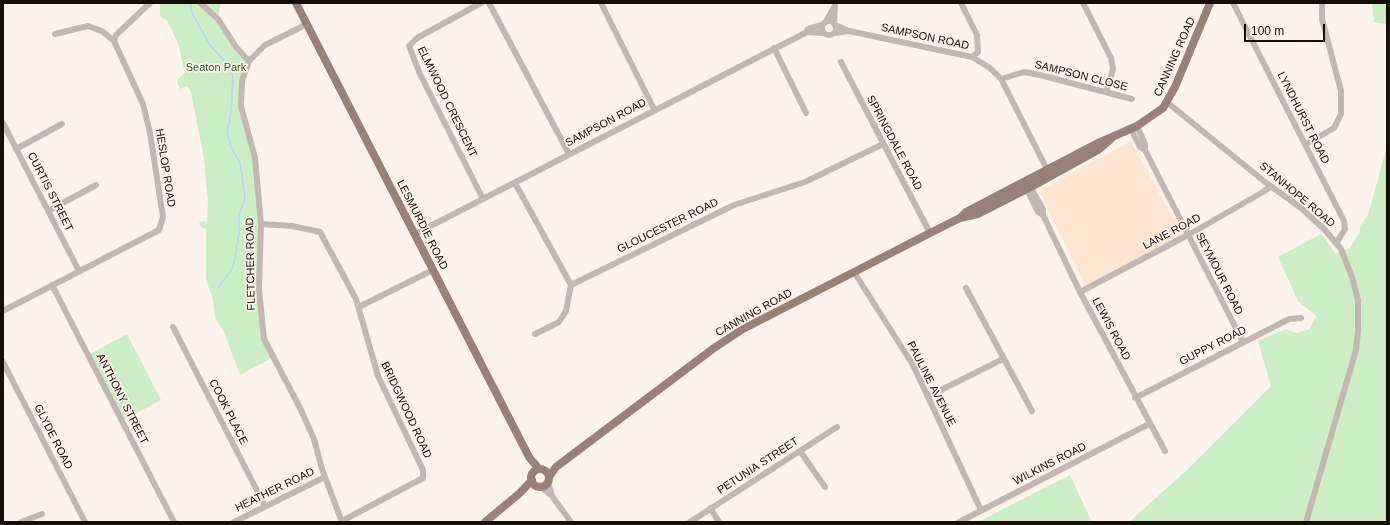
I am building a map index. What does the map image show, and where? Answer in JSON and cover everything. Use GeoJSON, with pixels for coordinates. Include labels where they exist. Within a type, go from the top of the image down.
{"type":"FeatureCollection","features":[{"type":"Feature","properties":{"kind":"main road","name":"LESMURDIE ROAD"},"geometry":{"type":"LineString","coordinates":[[296,3],[540,478]]}},
{"type":"Feature","properties":{"kind":"main road","name":"CANNING ROAD"},"geometry":{"type":"LineString","coordinates":[[540,478],[743,329],[960,218],[966,212],[1027,186],[1096,144],[1111,139],[1134,128],[1156,115],[1168,103],[1210,3]]}},
{"type":"Feature","properties":{"kind":"main road"},"geometry":{"type":"LineString","coordinates":[[485,522],[540,478]]}},
{"type":"Feature","properties":{"kind":"street"},"geometry":{"type":"LineString","coordinates":[[55,34],[88,26],[102,31],[114,41],[116,35],[150,3]]}},
{"type":"Feature","properties":{"kind":"street"},"geometry":{"type":"LineString","coordinates":[[200,3],[218,19],[236,47],[249,61]]}},
{"type":"Feature","properties":{"kind":"street","name":"ELMWOOD CRESCENT"},"geometry":{"type":"LineString","coordinates":[[481,3],[417,38],[409,46],[420,74],[483,199]]}},
{"type":"Feature","properties":{"kind":"street"},"geometry":{"type":"LineString","coordinates":[[490,3],[569,154]]}},
{"type":"Feature","properties":{"kind":"street"},"geometry":{"type":"LineString","coordinates":[[601,3],[654,109]]}},
{"type":"Feature","properties":{"kind":"street"},"geometry":{"type":"LineString","coordinates":[[961,3],[977,35],[978,52],[972,57]]}},
{"type":"Feature","properties":{"kind":"street"},"geometry":{"type":"LineString","coordinates":[[1083,3],[1111,58],[1113,69],[1106,92]]}},
{"type":"Feature","properties":{"kind":"street","name":"LYNDHURST ROAD"},"geometry":{"type":"LineString","coordinates":[[1233,3],[1344,221],[1345,229],[1337,242]]}},
{"type":"Feature","properties":{"kind":"street"},"geometry":{"type":"LineString","coordinates":[[1306,144],[1334,128],[1340,118],[1342,110],[1340,85],[1322,19],[1322,3]]}},
{"type":"Feature","properties":{"kind":"street"},"geometry":{"type":"LineString","coordinates":[[835,5],[834,33],[829,35],[823,32],[824,23],[835,5]]}},
{"type":"Feature","properties":{"kind":"street"},"geometry":{"type":"LineString","coordinates":[[824,23],[830,21],[835,25]]}},
{"type":"Feature","properties":{"kind":"street","name":"SAMPSON ROAD"},"geometry":{"type":"LineString","coordinates":[[415,234],[654,109],[807,32],[808,29],[824,23]]}},
{"type":"Feature","properties":{"kind":"street","name":"FLETCHER ROAD"},"geometry":{"type":"LineString","coordinates":[[307,24],[265,45],[249,61],[242,81],[241,106],[255,158],[261,224],[259,289],[264,339],[300,408],[314,439],[325,477],[342,522]]}},
{"type":"Feature","properties":{"kind":"street","name":"SAMPSON ROAD"},"geometry":{"type":"LineString","coordinates":[[835,25],[849,31],[972,57],[990,68],[1001,79],[1048,172]]}},
{"type":"Feature","properties":{"kind":"street","name":"SAMPSON ROAD"},"geometry":{"type":"LineString","coordinates":[[834,33],[849,31]]}},
{"type":"Feature","properties":{"kind":"street","name":"SAMPSON ROAD"},"geometry":{"type":"LineString","coordinates":[[807,32],[823,32]]}},
{"type":"Feature","properties":{"kind":"street","name":"HESLOP ROAD"},"geometry":{"type":"LineString","coordinates":[[3,311],[159,230],[163,217],[150,133],[143,104],[114,41]]}},
{"type":"Feature","properties":{"kind":"street"},"geometry":{"type":"LineString","coordinates":[[774,48],[806,113]]}},
{"type":"Feature","properties":{"kind":"street","name":"SPRINGDALE ROAD"},"geometry":{"type":"LineString","coordinates":[[841,62],[930,233]]}},
{"type":"Feature","properties":{"kind":"street","name":"SAMPSON CLOSE"},"geometry":{"type":"LineString","coordinates":[[1001,79],[1024,72],[1132,99]]}},
{"type":"Feature","properties":{"kind":"street","name":"STANHOPE ROAD"},"geometry":{"type":"LineString","coordinates":[[1168,103],[1271,186],[1301,208],[1337,242],[1352,277],[1358,300],[1356,350],[1306,522]]}},
{"type":"Feature","properties":{"kind":"street","name":"CURTIS STREET"},"geometry":{"type":"LineString","coordinates":[[3,123],[79,271]]}},
{"type":"Feature","properties":{"kind":"street"},"geometry":{"type":"LineString","coordinates":[[16,149],[62,124]]}},
{"type":"Feature","properties":{"kind":"street","name":"SEYMOUR ROAD"},"geometry":{"type":"LineString","coordinates":[[1134,128],[1140,147],[1145,150],[1243,342]]}},
{"type":"Feature","properties":{"kind":"street","name":"GLOUCESTER ROAD"},"geometry":{"type":"LineString","coordinates":[[571,285],[734,205],[805,182],[884,144]]}},
{"type":"Feature","properties":{"kind":"street"},"geometry":{"type":"LineString","coordinates":[[515,183],[571,285],[566,311],[559,322],[535,334]]}},
{"type":"Feature","properties":{"kind":"street"},"geometry":{"type":"LineString","coordinates":[[48,211],[96,185]]}},
{"type":"Feature","properties":{"kind":"street","name":"LEWIS ROAD"},"geometry":{"type":"LineString","coordinates":[[1027,186],[1043,209],[1042,215],[1080,292],[1135,398],[1165,451]]}},
{"type":"Feature","properties":{"kind":"street","name":"LANE ROAD"},"geometry":{"type":"LineString","coordinates":[[1080,292],[1188,235],[1271,186]]}},
{"type":"Feature","properties":{"kind":"street","name":"BRIDGWOOD ROAD"},"geometry":{"type":"LineString","coordinates":[[261,224],[292,226],[320,232],[359,307],[375,369],[423,470],[423,478],[342,522]]}},
{"type":"Feature","properties":{"kind":"street"},"geometry":{"type":"LineString","coordinates":[[359,307],[433,270]]}},
{"type":"Feature","properties":{"kind":"street","name":"PAULINE AVENUE"},"geometry":{"type":"LineString","coordinates":[[854,272],[913,365],[929,396],[981,510]]}},
{"type":"Feature","properties":{"kind":"street","name":"ANTHONY STREET"},"geometry":{"type":"LineString","coordinates":[[52,285],[174,522]]}},
{"type":"Feature","properties":{"kind":"street"},"geometry":{"type":"LineString","coordinates":[[966,288],[1032,412]]}},
{"type":"Feature","properties":{"kind":"street","name":"GUPPY ROAD"},"geometry":{"type":"LineString","coordinates":[[1135,398],[1289,318],[1301,318]]}},
{"type":"Feature","properties":{"kind":"street","name":"COOK PLACE"},"geometry":{"type":"LineString","coordinates":[[173,326],[264,506]]}},
{"type":"Feature","properties":{"kind":"street"},"geometry":{"type":"LineString","coordinates":[[929,396],[1003,359]]}},
{"type":"Feature","properties":{"kind":"street","name":"GLYDE ROAD"},"geometry":{"type":"LineString","coordinates":[[3,362],[85,522]]}},
{"type":"Feature","properties":{"kind":"street","name":"WILKINS ROAD"},"geometry":{"type":"LineString","coordinates":[[960,522],[1149,424]]}},
{"type":"Feature","properties":{"kind":"street","name":"PETUNIA STREET"},"geometry":{"type":"LineString","coordinates":[[690,522],[837,427]]}},
{"type":"Feature","properties":{"kind":"street"},"geometry":{"type":"LineString","coordinates":[[800,451],[825,487]]}},
{"type":"Feature","properties":{"kind":"street","name":"HEATHER ROAD"},"geometry":{"type":"LineString","coordinates":[[234,522],[325,477]]}},
{"type":"Feature","properties":{"kind":"street"},"geometry":{"type":"LineString","coordinates":[[540,478],[571,522]]}},
{"type":"Feature","properties":{"kind":"street"},"geometry":{"type":"LineString","coordinates":[[710,508],[719,522]]}},
{"type":"Feature","properties":{"kind":"street"},"geometry":{"type":"LineString","coordinates":[[21,522],[42,514]]}},
{"type":"Feature","properties":{"kind":"shaded area"},"geometry":{"type":"Polygon","coordinates":[[[1131,141],[1172,217],[1177,219],[1185,234],[1085,285],[1039,191],[1131,141]]]}},
{"type":"Feature","properties":{"kind":"green space","name":"Seaton Park"},"geometry":{"type":"Polygon","coordinates":[[[160,3],[221,3],[218,19],[249,61],[242,81],[241,106],[255,158],[259,289],[264,339],[274,357],[240,375],[224,332],[215,318],[213,299],[206,280],[206,229],[201,227],[199,223],[203,221],[207,222],[208,202],[204,159],[191,92],[187,86],[180,89],[177,83],[178,79],[185,73],[179,46],[167,20],[162,18],[160,15],[160,3]]]}},
{"type":"Feature","properties":{"kind":"green space"},"geometry":{"type":"Polygon","coordinates":[[[1372,3],[1387,3],[1387,24],[1374,22],[1372,3]]]}},
{"type":"Feature","properties":{"kind":"green space"},"geometry":{"type":"Polygon","coordinates":[[[1387,146],[1387,521],[1129,522],[1187,470],[1271,386],[1258,341],[1286,329],[1296,333],[1310,329],[1316,316],[1298,301],[1278,257],[1321,234],[1336,254],[1350,248],[1360,232],[1360,226],[1368,215],[1387,146]]]}},
{"type":"Feature","properties":{"kind":"green space"},"geometry":{"type":"Polygon","coordinates":[[[127,334],[161,400],[122,421],[88,355],[127,334]]]}},
{"type":"Feature","properties":{"kind":"green space"},"geometry":{"type":"Polygon","coordinates":[[[1070,475],[1092,522],[978,522],[1050,485],[1070,475]]]}},
{"type":"Feature","properties":{"kind":"waterway"},"geometry":{"type":"LineString","coordinates":[[190,5],[193,15],[209,44],[230,67],[233,77],[231,113],[227,132],[231,147],[240,163],[245,198],[239,216],[239,234],[234,263],[232,269],[218,288]]}}]}
